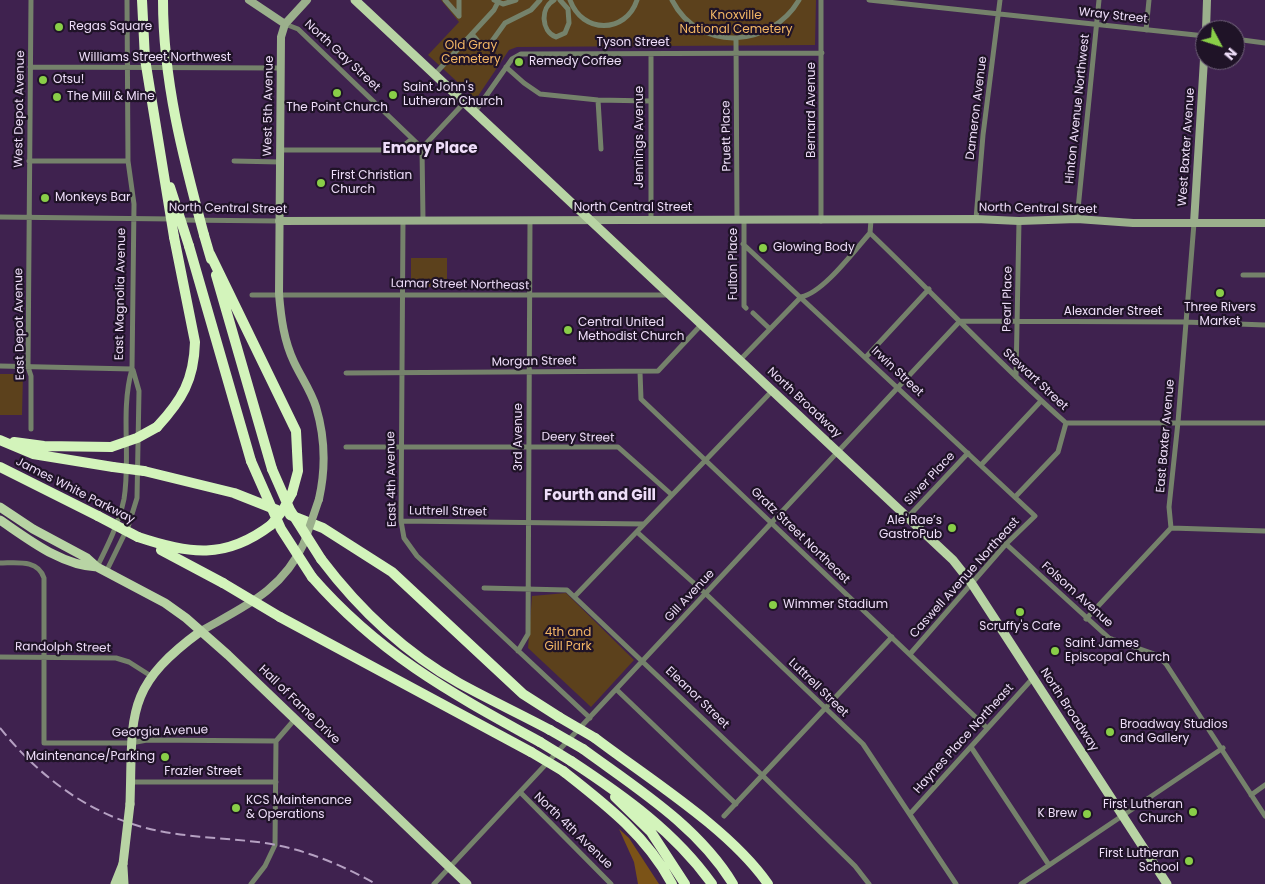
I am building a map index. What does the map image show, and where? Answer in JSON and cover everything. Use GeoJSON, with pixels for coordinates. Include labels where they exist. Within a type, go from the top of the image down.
{"type":"FeatureCollection","features":[{"type":"Feature","properties":{"kind":"highway"},"geometry":{"type":"LineString","coordinates":[[0,440],[44,446],[111,447],[137,438],[157,427],[177,406],[188,386],[194,358],[195,342],[174,237],[144,58],[142,0]]}},
{"type":"Feature","properties":{"kind":"highway"},"geometry":{"type":"LineString","coordinates":[[163,0],[168,77],[176,132],[204,235],[272,469],[290,510],[320,559],[360,607],[414,652],[457,682],[583,749],[656,802],[693,835],[739,884]]}},
{"type":"Feature","properties":{"kind":"highway"},"geometry":{"type":"LineString","coordinates":[[163,168],[189,246],[250,461],[281,529],[312,577],[356,624],[438,686],[540,742],[645,812],[678,844],[712,884]]}},
{"type":"Feature","properties":{"kind":"highway"},"geometry":{"type":"LineString","coordinates":[[138,537],[173,549],[200,551],[239,545],[271,525],[283,510],[292,493],[298,471],[296,431],[210,254]]}},
{"type":"Feature","properties":{"kind":"highway"},"geometry":{"type":"LineString","coordinates":[[0,440],[33,454],[144,472],[234,493],[322,528],[392,572],[523,694],[595,738],[697,814],[749,861],[768,884]]}},
{"type":"Feature","properties":{"kind":"highway","name":"James White Parkway"},"geometry":{"type":"LineString","coordinates":[[0,466],[138,537]]}},
{"type":"Feature","properties":{"kind":"highway"},"geometry":{"type":"LineString","coordinates":[[138,537],[280,617],[563,771],[606,804],[633,829],[664,870],[672,884]]}},
{"type":"Feature","properties":{"kind":"highway"},"geometry":{"type":"LineString","coordinates":[[586,772],[651,832],[685,884]]}},
{"type":"Feature","properties":{"kind":"highway"},"geometry":{"type":"LineString","coordinates":[[721,864],[733,884]]}},
{"type":"Feature","properties":{"kind":"main road","name":"North Gay Street"},"geometry":{"type":"LineString","coordinates":[[249,0],[285,24]]}},
{"type":"Feature","properties":{"kind":"main road"},"geometry":{"type":"LineString","coordinates":[[285,24],[307,0]]}},
{"type":"Feature","properties":{"kind":"main road","name":"North Broadway"},"geometry":{"type":"LineString","coordinates":[[355,0],[953,560],[972,584],[1167,884]]}},
{"type":"Feature","properties":{"kind":"main road"},"geometry":{"type":"LineString","coordinates":[[1206,20],[1207,0]]}},
{"type":"Feature","properties":{"kind":"main road","name":"West 5th Avenue"},"geometry":{"type":"LineString","coordinates":[[201,630],[248,605],[272,588],[292,566],[304,543],[319,499],[324,468],[323,439],[320,423],[313,399],[288,345],[282,325],[279,294],[280,68],[282,37],[285,24]]}},
{"type":"Feature","properties":{"kind":"main road","name":"West Baxter Avenue"},"geometry":{"type":"LineString","coordinates":[[1194,223],[1203,70]]}},
{"type":"Feature","properties":{"kind":"main road","name":"North Central Street"},"geometry":{"type":"LineString","coordinates":[[279,221],[741,219],[821,221],[976,219],[1020,221],[1077,220],[1133,223],[1265,223]]}},
{"type":"Feature","properties":{"kind":"main road","name":"Hall of Fame Drive"},"geometry":{"type":"LineString","coordinates":[[0,507],[33,529],[87,558],[97,567],[166,603],[201,630],[466,884]]}},
{"type":"Feature","properties":{"kind":"main road","name":"Hall of Fame Drive"},"geometry":{"type":"LineString","coordinates":[[0,520],[38,545],[81,567],[97,567]]}},
{"type":"Feature","properties":{"kind":"main road"},"geometry":{"type":"LineString","coordinates":[[124,884],[123,864],[130,804],[131,743],[137,704],[151,676],[162,662],[201,630]]}},
{"type":"Feature","properties":{"kind":"main road"},"geometry":{"type":"LineString","coordinates":[[115,884],[123,864]]}},
{"type":"Feature","properties":{"kind":"street","name":"West Depot Avenue"},"geometry":{"type":"LineString","coordinates":[[28,218],[31,0]]}},
{"type":"Feature","properties":{"kind":"street","name":"East Magnolia Avenue"},"geometry":{"type":"LineString","coordinates":[[97,567],[118,520],[124,498],[127,387],[132,369],[134,192],[128,162],[127,0]]}},
{"type":"Feature","properties":{"kind":"street"},"geometry":{"type":"LineString","coordinates":[[446,0],[459,16],[459,0]]}},
{"type":"Feature","properties":{"kind":"street"},"geometry":{"type":"LineString","coordinates":[[434,74],[472,34],[496,1],[508,4],[516,0]]}},
{"type":"Feature","properties":{"kind":"street"},"geometry":{"type":"LineString","coordinates":[[472,34],[487,48],[505,23],[530,10],[540,0]]}},
{"type":"Feature","properties":{"kind":"street"},"geometry":{"type":"LineString","coordinates":[[554,0],[546,8],[544,15],[546,28],[553,36],[560,37],[567,30],[570,0]]}},
{"type":"Feature","properties":{"kind":"street"},"geometry":{"type":"LineString","coordinates":[[560,0],[588,22],[606,26],[626,18],[637,0]]}},
{"type":"Feature","properties":{"kind":"street"},"geometry":{"type":"LineString","coordinates":[[672,0],[681,13],[696,27],[715,36],[736,39],[758,35],[777,25],[793,10],[799,0]]}},
{"type":"Feature","properties":{"kind":"street","name":"Bernard Avenue"},"geometry":{"type":"LineString","coordinates":[[821,0],[821,221]]}},
{"type":"Feature","properties":{"kind":"street","name":"Wray Street"},"geometry":{"type":"LineString","coordinates":[[870,0],[1195,35]]}},
{"type":"Feature","properties":{"kind":"street","name":"Dameron Avenue"},"geometry":{"type":"LineString","coordinates":[[976,219],[983,135],[1000,0]]}},
{"type":"Feature","properties":{"kind":"street","name":"Hinton Avenue Northwest"},"geometry":{"type":"LineString","coordinates":[[1077,220],[1099,0]]}},
{"type":"Feature","properties":{"kind":"street"},"geometry":{"type":"LineString","coordinates":[[1146,30],[1150,0]]}},
{"type":"Feature","properties":{"kind":"street","name":"North Gay Street"},"geometry":{"type":"LineString","coordinates":[[285,24],[298,29],[422,148]]}},
{"type":"Feature","properties":{"kind":"street","name":"Pruett Place"},"geometry":{"type":"LineString","coordinates":[[736,39],[741,219]]}},
{"type":"Feature","properties":{"kind":"street"},"geometry":{"type":"LineString","coordinates":[[1245,40],[1265,42]]}},
{"type":"Feature","properties":{"kind":"street","name":"Tyson Street"},"geometry":{"type":"LineString","coordinates":[[474,112],[516,55],[521,54],[822,53]]}},
{"type":"Feature","properties":{"kind":"street","name":"Jennings Avenue"},"geometry":{"type":"LineString","coordinates":[[651,54],[651,220]]}},
{"type":"Feature","properties":{"kind":"street","name":"Williams Street Northwest"},"geometry":{"type":"LineString","coordinates":[[30,68],[280,68]]}},
{"type":"Feature","properties":{"kind":"street"},"geometry":{"type":"LineString","coordinates":[[506,68],[540,94],[598,100],[650,101]]}},
{"type":"Feature","properties":{"kind":"street"},"geometry":{"type":"LineString","coordinates":[[598,100],[600,149]]}},
{"type":"Feature","properties":{"kind":"street"},"geometry":{"type":"LineString","coordinates":[[423,220],[422,148],[464,103]]}},
{"type":"Feature","properties":{"kind":"street"},"geometry":{"type":"LineString","coordinates":[[279,150],[398,150],[412,139]]}},
{"type":"Feature","properties":{"kind":"street"},"geometry":{"type":"LineString","coordinates":[[29,161],[128,162]]}},
{"type":"Feature","properties":{"kind":"street"},"geometry":{"type":"LineString","coordinates":[[234,161],[280,162]]}},
{"type":"Feature","properties":{"kind":"street","name":"North Central Street"},"geometry":{"type":"LineString","coordinates":[[0,217],[279,221]]}},
{"type":"Feature","properties":{"kind":"street","name":"East Depot Avenue"},"geometry":{"type":"LineString","coordinates":[[28,218],[28,367],[31,376],[31,429]]}},
{"type":"Feature","properties":{"kind":"street","name":"Fulton Place"},"geometry":{"type":"LineString","coordinates":[[741,219],[744,306],[746,308]]}},
{"type":"Feature","properties":{"kind":"street","name":"East 4th Avenue"},"geometry":{"type":"LineString","coordinates":[[403,220],[402,521],[404,538],[411,549],[590,718]]}},
{"type":"Feature","properties":{"kind":"street","name":"3rd Avenue"},"geometry":{"type":"LineString","coordinates":[[518,651],[528,634],[530,220]]}},
{"type":"Feature","properties":{"kind":"street"},"geometry":{"type":"LineString","coordinates":[[740,360],[801,297],[811,295],[870,233],[871,220]]}},
{"type":"Feature","properties":{"kind":"street","name":"Pearl Place"},"geometry":{"type":"LineString","coordinates":[[1016,378],[1020,221]]}},
{"type":"Feature","properties":{"kind":"street","name":"East Baxter Avenue"},"geometry":{"type":"LineString","coordinates":[[1171,528],[1169,507],[1178,422],[1194,223]]}},
{"type":"Feature","properties":{"kind":"street","name":"Stewart Street"},"geometry":{"type":"LineString","coordinates":[[870,233],[929,289],[1016,378],[1066,423],[1265,423]]}},
{"type":"Feature","properties":{"kind":"street","name":"Irwin Street"},"geometry":{"type":"LineString","coordinates":[[743,244],[899,387],[1035,516]]}},
{"type":"Feature","properties":{"kind":"street"},"geometry":{"type":"LineString","coordinates":[[1243,275],[1265,275]]}},
{"type":"Feature","properties":{"kind":"street"},"geometry":{"type":"LineString","coordinates":[[866,357],[929,289]]}},
{"type":"Feature","properties":{"kind":"street","name":"Lamar Street Northeast"},"geometry":{"type":"LineString","coordinates":[[252,295],[668,295]]}},
{"type":"Feature","properties":{"kind":"street","name":"Fulton Place"},"geometry":{"type":"LineString","coordinates":[[752,313],[770,329]]}},
{"type":"Feature","properties":{"kind":"street","name":"Alexander Street"},"geometry":{"type":"LineString","coordinates":[[960,321],[1018,323],[1185,322],[1265,325]]}},
{"type":"Feature","properties":{"kind":"street","name":"Gill Avenue"},"geometry":{"type":"LineString","coordinates":[[434,884],[960,321]]}},
{"type":"Feature","properties":{"kind":"street","name":"Morgan Street"},"geometry":{"type":"LineString","coordinates":[[346,373],[658,371],[701,325]]}},
{"type":"Feature","properties":{"kind":"street"},"geometry":{"type":"LineString","coordinates":[[0,366],[132,369]]}},
{"type":"Feature","properties":{"kind":"street","name":"East Magnolia Avenue"},"geometry":{"type":"LineString","coordinates":[[106,572],[128,527],[137,498],[140,391],[132,369]]}},
{"type":"Feature","properties":{"kind":"street","name":"Gratz Street Northeast"},"geometry":{"type":"LineString","coordinates":[[640,372],[641,399],[987,728]]}},
{"type":"Feature","properties":{"kind":"street"},"geometry":{"type":"LineString","coordinates":[[575,596],[772,391]]}},
{"type":"Feature","properties":{"kind":"street"},"geometry":{"type":"LineString","coordinates":[[981,465],[1041,401]]}},
{"type":"Feature","properties":{"kind":"street"},"geometry":{"type":"LineString","coordinates":[[1016,496],[1058,452],[1066,423]]}},
{"type":"Feature","properties":{"kind":"street","name":"Deery Street"},"geometry":{"type":"LineString","coordinates":[[346,447],[618,447],[672,495]]}},
{"type":"Feature","properties":{"kind":"street","name":"Silver Place"},"geometry":{"type":"LineString","coordinates":[[907,518],[968,453]]}},
{"type":"Feature","properties":{"kind":"street","name":"Caswell Avenue Northeast"},"geometry":{"type":"LineString","coordinates":[[910,654],[1006,544],[1035,516]]}},
{"type":"Feature","properties":{"kind":"street","name":"Luttrell Street"},"geometry":{"type":"LineString","coordinates":[[402,521],[644,524]]}},
{"type":"Feature","properties":{"kind":"street"},"geometry":{"type":"LineString","coordinates":[[1086,619],[1171,528],[1265,531]]}},
{"type":"Feature","properties":{"kind":"street","name":"Luttrell Street"},"geometry":{"type":"LineString","coordinates":[[637,532],[706,594],[825,710],[863,744],[956,884]]}},
{"type":"Feature","properties":{"kind":"street","name":"Folsom Avenue"},"geometry":{"type":"LineString","coordinates":[[1006,544],[1109,638],[1157,656],[1166,664],[1191,704],[1223,748]]}},
{"type":"Feature","properties":{"kind":"street"},"geometry":{"type":"LineString","coordinates":[[0,563],[27,563],[39,568],[44,578],[44,657]]}},
{"type":"Feature","properties":{"kind":"street","name":"Eleanor Street"},"geometry":{"type":"LineString","coordinates":[[484,588],[568,590],[762,775],[855,866],[869,884]]}},
{"type":"Feature","properties":{"kind":"street","name":"Caswell Avenue Northeast"},"geometry":{"type":"LineString","coordinates":[[724,816],[892,637]]}},
{"type":"Feature","properties":{"kind":"street","name":"Randolph Street"},"geometry":{"type":"LineString","coordinates":[[0,657],[124,660],[151,676]]}},
{"type":"Feature","properties":{"kind":"street","name":"Georgia Avenue"},"geometry":{"type":"LineString","coordinates":[[44,657],[44,743],[131,743],[147,740],[276,741]]}},
{"type":"Feature","properties":{"kind":"street","name":"Haynes Place Northeast"},"geometry":{"type":"LineString","coordinates":[[910,814],[1033,677]]}},
{"type":"Feature","properties":{"kind":"street"},"geometry":{"type":"LineString","coordinates":[[617,690],[736,804]]}},
{"type":"Feature","properties":{"kind":"street"},"geometry":{"type":"LineString","coordinates":[[251,884],[265,866],[275,845],[276,741],[295,719]]}},
{"type":"Feature","properties":{"kind":"street"},"geometry":{"type":"LineString","coordinates":[[971,747],[1049,865]]}},
{"type":"Feature","properties":{"kind":"street"},"geometry":{"type":"LineString","coordinates":[[1021,884],[1223,748],[1265,816]]}},
{"type":"Feature","properties":{"kind":"street","name":"Frazier Street"},"geometry":{"type":"LineString","coordinates":[[131,782],[276,782]]}},
{"type":"Feature","properties":{"kind":"street"},"geometry":{"type":"LineString","coordinates":[[1251,795],[1265,785]]}},
{"type":"Feature","properties":{"kind":"street","name":"North 4th Avenue"},"geometry":{"type":"LineString","coordinates":[[520,792],[611,884]]}},
{"type":"Feature","properties":{"kind":"green space","name":"Old Gray Cemetery"},"geometry":{"type":"Polygon","coordinates":[[[441,0],[816,0],[815,45],[517,47],[509,50],[476,99],[428,55],[459,22],[441,0]]]}},
{"type":"Feature","properties":{"kind":"green space"},"geometry":{"type":"Polygon","coordinates":[[[411,258],[447,258],[447,287],[411,287],[411,258]]]}},
{"type":"Feature","properties":{"kind":"green space"},"geometry":{"type":"Polygon","coordinates":[[[0,374],[23,374],[22,415],[0,415],[0,374]]]}},
{"type":"Feature","properties":{"kind":"green space","name":"4th and Gill Park"},"geometry":{"type":"Polygon","coordinates":[[[566,593],[634,660],[591,707],[528,648],[532,596],[566,593]]]}},
{"type":"Feature","properties":{"kind":"shaded area"},"geometry":{"type":"Polygon","coordinates":[[[619,829],[629,838],[659,884],[638,884],[634,862],[619,829]]]}},
{"type":"Feature","properties":{"kind":"railway"},"geometry":{"type":"LineString","coordinates":[[0,728],[16,747],[51,780],[70,794],[112,817],[159,831],[265,843],[294,849],[336,864],[376,884]]}},
{"type":"Feature","properties":{"kind":"place","name":"Regas Square"},"geometry":{"type":"Point","coordinates":[59,27]}},
{"type":"Feature","properties":{"kind":"place","name":"Remedy Coffee"},"geometry":{"type":"Point","coordinates":[519,62]}},
{"type":"Feature","properties":{"kind":"place","name":"Otsu!"},"geometry":{"type":"Point","coordinates":[43,80]}},
{"type":"Feature","properties":{"kind":"place","name":"The Point Church"},"geometry":{"type":"Point","coordinates":[337,93]}},
{"type":"Feature","properties":{"kind":"place","name":"Saint John's Lutheran Church"},"geometry":{"type":"Point","coordinates":[393,95]}},
{"type":"Feature","properties":{"kind":"place","name":"The Mill & Mine"},"geometry":{"type":"Point","coordinates":[57,97]}},
{"type":"Feature","properties":{"kind":"place","name":"First Christian Church"},"geometry":{"type":"Point","coordinates":[321,183]}},
{"type":"Feature","properties":{"kind":"place","name":"Monkeys Bar"},"geometry":{"type":"Point","coordinates":[45,198]}},
{"type":"Feature","properties":{"kind":"place","name":"Glowing Body"},"geometry":{"type":"Point","coordinates":[763,248]}},
{"type":"Feature","properties":{"kind":"place","name":"Three Rivers Market"},"geometry":{"type":"Point","coordinates":[1220,293]}},
{"type":"Feature","properties":{"kind":"place","name":"Central United Methodist Church"},"geometry":{"type":"Point","coordinates":[568,330]}},
{"type":"Feature","properties":{"kind":"place","name":"Ale' Rae’s GastroPub"},"geometry":{"type":"Point","coordinates":[952,528]}},
{"type":"Feature","properties":{"kind":"place","name":"Wimmer Stadium"},"geometry":{"type":"Point","coordinates":[773,605]}},
{"type":"Feature","properties":{"kind":"place","name":"Scruffy's Cafe"},"geometry":{"type":"Point","coordinates":[1020,612]}},
{"type":"Feature","properties":{"kind":"place","name":"Saint James Episcopal Church"},"geometry":{"type":"Point","coordinates":[1055,651]}},
{"type":"Feature","properties":{"kind":"place","name":"Broadway Studios and Gallery"},"geometry":{"type":"Point","coordinates":[1110,732]}},
{"type":"Feature","properties":{"kind":"place","name":"Maintenance/Parking"},"geometry":{"type":"Point","coordinates":[165,757]}},
{"type":"Feature","properties":{"kind":"place","name":"KCS Maintenance & Operations"},"geometry":{"type":"Point","coordinates":[236,808]}},
{"type":"Feature","properties":{"kind":"place","name":"First Lutheran Church"},"geometry":{"type":"Point","coordinates":[1193,812]}},
{"type":"Feature","properties":{"kind":"place","name":"K Brew"},"geometry":{"type":"Point","coordinates":[1087,814]}},
{"type":"Feature","properties":{"kind":"place","name":"First Lutheran School"},"geometry":{"type":"Point","coordinates":[1189,861]}},
{"type":"Feature","properties":{"kind":"district","name":"Emory Place"},"geometry":{"type":"Point","coordinates":[430,149]}},
{"type":"Feature","properties":{"kind":"district","name":"Fourth and Gill"},"geometry":{"type":"Point","coordinates":[600,496]}},
{"type":"Feature","properties":{"kind":"park label","name":"Knoxville National Cemetery"},"geometry":{"type":"Point","coordinates":[736,23]}}]}
